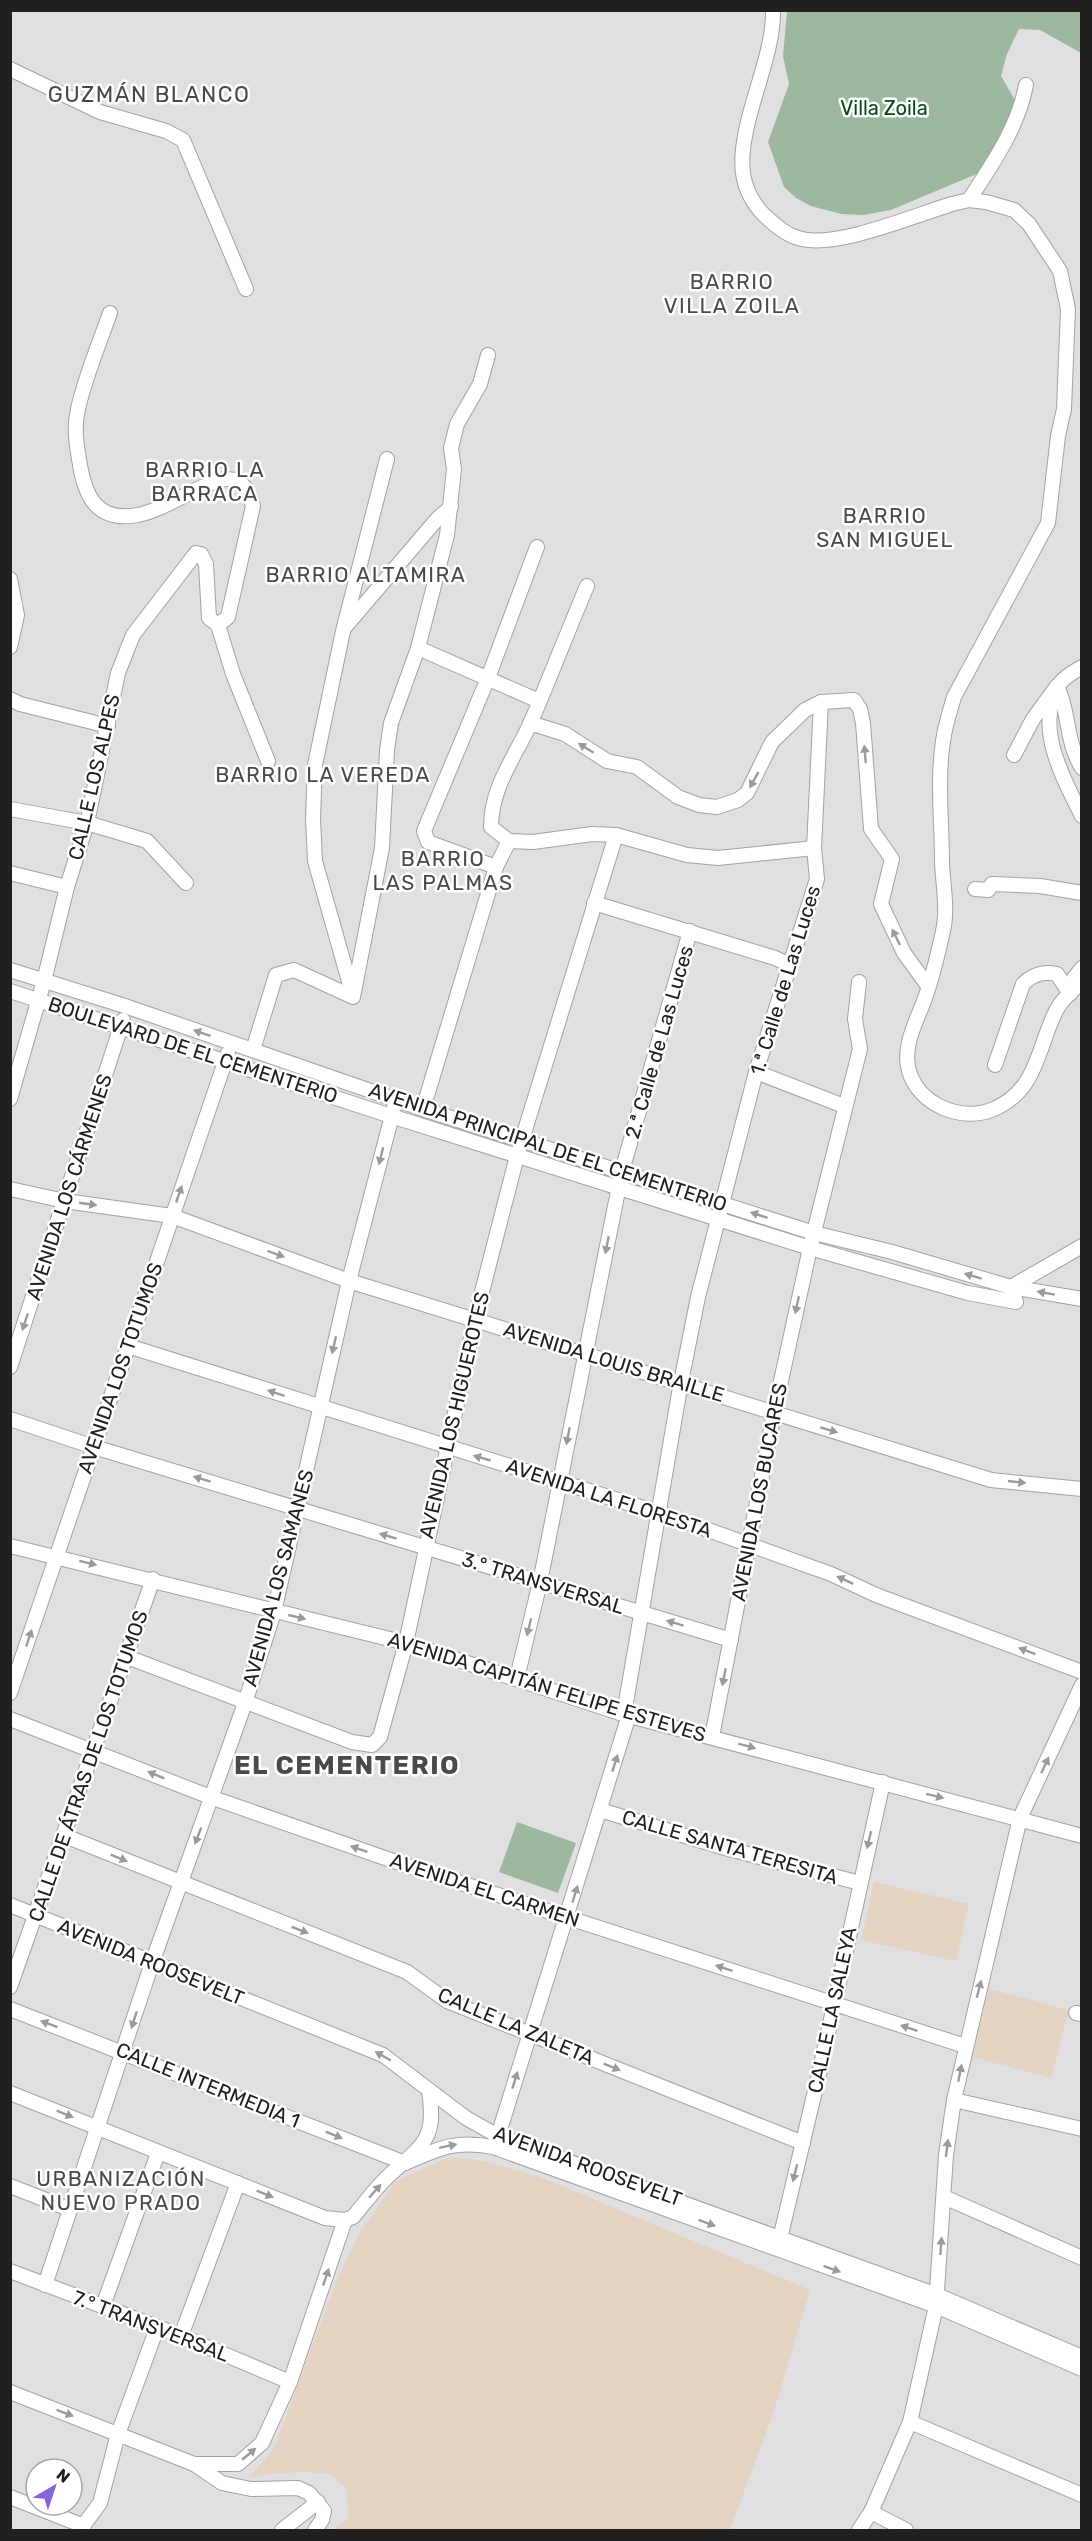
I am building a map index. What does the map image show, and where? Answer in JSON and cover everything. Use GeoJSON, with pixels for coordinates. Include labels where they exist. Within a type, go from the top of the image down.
{"type":"FeatureCollection","features":[{"type":"Feature","properties":{"kind":"street"},"geometry":{"type":"LineString","coordinates":[[773,10],[741,161],[745,189],[759,209],[778,228],[800,239],[818,242],[969,200],[1014,210],[1029,224],[1060,271],[1068,309],[1064,409],[1058,436],[1048,523],[954,697],[943,741],[941,777],[944,928],[928,986],[911,1033],[907,1059],[914,1083],[932,1101],[946,1110],[963,1115],[987,1112],[997,1108],[1021,1088],[1042,1052],[1054,1013],[1076,993],[1082,982]]}},
{"type":"Feature","properties":{"kind":"street"},"geometry":{"type":"LineString","coordinates":[[10,69],[100,112],[166,131],[183,140],[246,289]]}},
{"type":"Feature","properties":{"kind":"street"},"geometry":{"type":"LineString","coordinates":[[969,200],[1008,137],[1022,104],[1026,85]]}},
{"type":"Feature","properties":{"kind":"street"},"geometry":{"type":"LineString","coordinates":[[110,313],[78,407],[76,441],[82,484],[89,500],[102,510],[120,516],[148,513],[225,479],[239,481],[248,490],[254,506],[242,546],[239,577],[228,617],[218,625],[233,674],[268,760]]}},
{"type":"Feature","properties":{"kind":"street"},"geometry":{"type":"LineString","coordinates":[[353,997],[382,848],[387,750],[392,723],[418,648],[447,535],[454,470],[451,448],[457,424],[480,384],[488,355]]}},
{"type":"Feature","properties":{"kind":"street"},"geometry":{"type":"LineString","coordinates":[[353,997],[315,861],[313,818],[315,765],[342,631],[387,459]]}},
{"type":"Feature","properties":{"kind":"street"},"geometry":{"type":"LineString","coordinates":[[342,631],[438,518],[451,507]]}},
{"type":"Feature","properties":{"kind":"street"},"geometry":{"type":"LineString","coordinates":[[496,867],[428,842],[424,831],[488,678],[537,547]]}},
{"type":"Feature","properties":{"kind":"street","name":"CALLE LOS ALPES"},"geometry":{"type":"LineString","coordinates":[[10,1099],[39,1000],[67,887],[87,823],[118,673],[133,635],[196,552],[201,554],[206,564],[209,618],[218,625]]}},
{"type":"Feature","properties":{"kind":"street"},"geometry":{"type":"LineString","coordinates":[[10,579],[17,615],[10,647]]}},
{"type":"Feature","properties":{"kind":"street"},"geometry":{"type":"LineString","coordinates":[[587,586],[530,723],[498,788],[491,809],[491,827],[508,841],[533,842],[592,834],[616,835],[687,855],[718,858],[814,848]]}},
{"type":"Feature","properties":{"kind":"street"},"geometry":{"type":"LineString","coordinates":[[418,648],[539,701]]}},
{"type":"Feature","properties":{"kind":"street"},"geometry":{"type":"LineString","coordinates":[[1014,755],[1034,719],[1057,686],[1082,667]]}},
{"type":"Feature","properties":{"kind":"street"},"geometry":{"type":"LineString","coordinates":[[1057,686],[1065,710],[1068,736],[1082,768]]}},
{"type":"Feature","properties":{"kind":"street"},"geometry":{"type":"LineString","coordinates":[[1057,686],[1050,710],[1052,743],[1061,774],[1082,816]]}},
{"type":"Feature","properties":{"kind":"street"},"geometry":{"type":"LineString","coordinates":[[10,699],[20,704],[108,726]]}},
{"type":"Feature","properties":{"kind":"street"},"geometry":{"type":"LineString","coordinates":[[530,723],[565,734],[607,761],[637,767],[678,797],[699,805],[717,807],[738,800],[747,793],[772,742],[787,725],[821,702],[854,700],[860,709],[871,829],[892,859],[881,904],[904,953],[928,986]]}},
{"type":"Feature","properties":{"kind":"street","name":"1.ª Calle de Las Luces"},"geometry":{"type":"LineString","coordinates":[[498,2136],[568,1917],[626,1715],[681,1382],[707,1261],[756,1072],[817,879],[814,848],[821,702]]}},
{"type":"Feature","properties":{"kind":"street"},"geometry":{"type":"LineString","coordinates":[[10,809],[87,823],[147,841],[186,883]]}},
{"type":"Feature","properties":{"kind":"street","name":"AVENIDA LOS HIGUEROTES"},"geometry":{"type":"LineString","coordinates":[[127,1657],[338,1737],[372,1745],[380,1737],[406,1643],[424,1547],[475,1319],[517,1156],[616,835]]}},
{"type":"Feature","properties":{"kind":"street"},"geometry":{"type":"LineString","coordinates":[[423,1109],[496,867],[508,841]]}},
{"type":"Feature","properties":{"kind":"street"},"geometry":{"type":"LineString","coordinates":[[10,873],[67,887]]}},
{"type":"Feature","properties":{"kind":"street"},"geometry":{"type":"LineString","coordinates":[[975,889],[988,890],[992,884],[1040,885],[1082,893]]}},
{"type":"Feature","properties":{"kind":"street"},"geometry":{"type":"LineString","coordinates":[[594,903],[775,958],[790,966]]}},
{"type":"Feature","properties":{"kind":"street","name":"2.ª Calle de Las Luces"},"geometry":{"type":"LineString","coordinates":[[517,1677],[540,1582],[618,1187],[690,932]]}},
{"type":"Feature","properties":{"kind":"street"},"geometry":{"type":"LineString","coordinates":[[1076,993],[1074,978],[1082,968]]}},
{"type":"Feature","properties":{"kind":"street","name":"AVENIDA PRINCIPAL DE EL CEMENTERIO"},"geometry":{"type":"LineString","coordinates":[[10,970],[128,1007],[423,1109],[522,1138],[814,1233],[892,1252],[1011,1287],[1082,1299]]}},
{"type":"Feature","properties":{"kind":"street"},"geometry":{"type":"LineString","coordinates":[[253,1050],[276,975],[294,970],[353,997]]}},
{"type":"Feature","properties":{"kind":"street"},"geometry":{"type":"LineString","coordinates":[[995,1065],[1023,984],[1031,977],[1046,972],[1057,974],[1076,993]]}},
{"type":"Feature","properties":{"kind":"street","name":"AVENIDA LOS BUCARES"},"geometry":{"type":"LineString","coordinates":[[712,1737],[774,1413],[810,1248],[860,1049],[855,1019],[859,982]]}},
{"type":"Feature","properties":{"kind":"street","name":"BOULEVARD DE EL CEMENTERIO"},"geometry":{"type":"LineString","coordinates":[[10,991],[391,1116],[810,1248],[968,1293],[1016,1302],[1011,1287]]}},
{"type":"Feature","properties":{"kind":"street","name":"AVENIDA LOS CÁRMENES"},"geometry":{"type":"LineString","coordinates":[[10,1367],[128,1007]]}},
{"type":"Feature","properties":{"kind":"street","name":"AVENIDA LOS TOTUMOS"},"geometry":{"type":"LineString","coordinates":[[10,1693],[231,1043]]}},
{"type":"Feature","properties":{"kind":"street"},"geometry":{"type":"LineString","coordinates":[[756,1072],[844,1107]]}},
{"type":"Feature","properties":{"kind":"street","name":"AVENIDA LOS SAMANES"},"geometry":{"type":"LineString","coordinates":[[45,2285],[152,1963],[246,1703],[274,1612],[349,1281],[396,1100]]}},
{"type":"Feature","properties":{"kind":"street","name":"AVENIDA LOUIS BRAILLE"},"geometry":{"type":"LineString","coordinates":[[10,1189],[65,1201],[172,1216],[349,1281],[992,1480],[1082,1489]]}},
{"type":"Feature","properties":{"kind":"street"},"geometry":{"type":"LineString","coordinates":[[1011,1287],[1082,1246]]}},
{"type":"Feature","properties":{"kind":"street","name":"AVENIDA LA FLORESTA"},"geometry":{"type":"LineString","coordinates":[[128,1346],[659,1513],[831,1574],[876,1595],[1082,1672]]}},
{"type":"Feature","properties":{"kind":"street","name":"3.° TRANSVERSAL"},"geometry":{"type":"LineString","coordinates":[[10,1419],[94,1447],[731,1640]]}},
{"type":"Feature","properties":{"kind":"street","name":"AVENIDA CAPITÁN FELIPE ESTEVES"},"geometry":{"type":"LineString","coordinates":[[10,1546],[56,1555],[274,1612],[406,1643],[517,1677],[626,1715],[1082,1836]]}},
{"type":"Feature","properties":{"kind":"street","name":"CALLE DE ÁTRAS DE LOS TOTUMOS"},"geometry":{"type":"LineString","coordinates":[[10,1987],[65,1836],[153,1579]]}},
{"type":"Feature","properties":{"kind":"street"},"geometry":{"type":"LineString","coordinates":[[859,2530],[872,2512],[910,2422],[937,2301],[954,2100],[1020,1818],[1082,1685]]}},
{"type":"Feature","properties":{"kind":"street","name":"AVENIDA EL CARMEN"},"geometry":{"type":"LineString","coordinates":[[10,1719],[213,1798],[405,1866],[965,2046]]}},
{"type":"Feature","properties":{"kind":"street","name":"CALLE LA SALEYA"},"geometry":{"type":"LineString","coordinates":[[779,2242],[883,1782]]}},
{"type":"Feature","properties":{"kind":"street","name":"CALLE SANTA TERESITA"},"geometry":{"type":"LineString","coordinates":[[600,1810],[725,1848],[860,1883]]}},
{"type":"Feature","properties":{"kind":"street","name":"CALLE LA ZALETA"},"geometry":{"type":"LineString","coordinates":[[65,1836],[180,1884],[407,1972],[447,2001],[803,2143]]}},
{"type":"Feature","properties":{"kind":"street","name":"AVENIDA ROOSEVELT"},"geometry":{"type":"LineString","coordinates":[[10,1905],[383,2055],[466,2118],[498,2136],[1082,2357]]}},
{"type":"Feature","properties":{"kind":"street","name":"CALLE INTERMEDIA 1"},"geometry":{"type":"LineString","coordinates":[[10,2009],[405,2163]]}},
{"type":"Feature","properties":{"kind":"street"},"geometry":{"type":"LineString","coordinates":[[10,2093],[325,2218],[345,2220],[352,2217],[383,2182],[415,2155],[431,2127],[429,2091]]}},
{"type":"Feature","properties":{"kind":"street"},"geometry":{"type":"LineString","coordinates":[[954,2100],[1082,2129]]}},
{"type":"Feature","properties":{"kind":"street","name":"AVENIDA ROOSEVELT"},"geometry":{"type":"LineString","coordinates":[[405,2163],[433,2149],[461,2143],[493,2147],[779,2242]]}},
{"type":"Feature","properties":{"kind":"street"},"geometry":{"type":"LineString","coordinates":[[103,2306],[158,2153]]}},
{"type":"Feature","properties":{"kind":"street"},"geometry":{"type":"LineString","coordinates":[[181,2336],[238,2183]]}},
{"type":"Feature","properties":{"kind":"street"},"geometry":{"type":"LineString","coordinates":[[10,2186],[69,2209]]}},
{"type":"Feature","properties":{"kind":"street"},"geometry":{"type":"LineString","coordinates":[[944,2197],[1082,2258]]}},
{"type":"Feature","properties":{"kind":"street"},"geometry":{"type":"LineString","coordinates":[[194,2464],[238,2464],[262,2443],[290,2382],[345,2220]]}},
{"type":"Feature","properties":{"kind":"street","name":"7.° TRANSVERSAL"},"geometry":{"type":"LineString","coordinates":[[10,2271],[181,2336],[290,2382]]}},
{"type":"Feature","properties":{"kind":"street","name":"AVENIDA ROOSEVELT"},"geometry":{"type":"LineString","coordinates":[[937,2301],[1082,2369]]}},
{"type":"Feature","properties":{"kind":"street"},"geometry":{"type":"LineString","coordinates":[[10,2497],[82,2528],[100,2503],[118,2434],[157,2328]]}},
{"type":"Feature","properties":{"kind":"street"},"geometry":{"type":"LineString","coordinates":[[10,2392],[194,2464],[222,2483],[251,2489],[298,2488],[309,2493],[324,2511],[322,2520],[315,2530]]}},
{"type":"Feature","properties":{"kind":"street"},"geometry":{"type":"LineString","coordinates":[[910,2422],[1082,2495]]}},
{"type":"Feature","properties":{"kind":"street"},"geometry":{"type":"LineString","coordinates":[[282,2530],[318,2502]]}},
{"type":"Feature","properties":{"kind":"street"},"geometry":{"type":"LineString","coordinates":[[872,2512],[906,2530]]}},
{"type":"Feature","properties":{"kind":"shaded area"},"geometry":{"type":"Polygon","coordinates":[[[874,1882],[969,1904],[956,1961],[861,1940],[874,1882]]]}},
{"type":"Feature","properties":{"kind":"shaded area"},"geometry":{"type":"Polygon","coordinates":[[[989,1989],[1069,2010],[1051,2078],[972,2057],[989,1989]]]}},
{"type":"Feature","properties":{"kind":"shaded area"},"geometry":{"type":"Polygon","coordinates":[[[449,2157],[484,2161],[543,2178],[810,2290],[775,2408],[730,2530],[334,2530],[348,2518],[347,2489],[330,2474],[303,2472],[267,2474],[249,2478],[274,2448],[337,2280],[358,2235],[396,2181],[449,2157]]]}},
{"type":"Feature","properties":{"kind":"green space","name":"Villa Zoila"},"geometry":{"type":"Polygon","coordinates":[[[787,11],[1081,11],[1081,53],[1040,30],[1019,29],[1007,54],[1001,76],[1015,100],[998,150],[979,173],[891,210],[863,215],[841,214],[811,206],[796,198],[784,187],[768,142],[789,84],[783,56],[787,11]]]}},
{"type":"Feature","properties":{"kind":"green space"},"geometry":{"type":"Polygon","coordinates":[[[517,1822],[576,1843],[558,1893],[499,1872],[517,1822]]]}},
{"type":"Feature","properties":{"kind":"district","name":"GUZMÁN BLANCO"},"geometry":{"type":"Point","coordinates":[149,94]}},
{"type":"Feature","properties":{"kind":"district","name":"BARRIO VILLA ZOILA"},"geometry":{"type":"Point","coordinates":[732,294]}},
{"type":"Feature","properties":{"kind":"district","name":"BARRIO LA BARRACA"},"geometry":{"type":"Point","coordinates":[205,482]}},
{"type":"Feature","properties":{"kind":"district","name":"BARRIO SAN MIGUEL"},"geometry":{"type":"Point","coordinates":[885,528]}},
{"type":"Feature","properties":{"kind":"district","name":"BARRIO ALTAMIRA"},"geometry":{"type":"Point","coordinates":[366,575]}},
{"type":"Feature","properties":{"kind":"district","name":"BARRIO LA VEREDA"},"geometry":{"type":"Point","coordinates":[323,775]}},
{"type":"Feature","properties":{"kind":"district","name":"BARRIO LAS PALMAS"},"geometry":{"type":"Point","coordinates":[443,871]}},
{"type":"Feature","properties":{"kind":"district","name":"EL CEMENTERIO"},"geometry":{"type":"Point","coordinates":[347,1765]}},
{"type":"Feature","properties":{"kind":"district","name":"URBANIZACIÓN NUEVO PRADO"},"geometry":{"type":"Point","coordinates":[121,2191]}}]}
